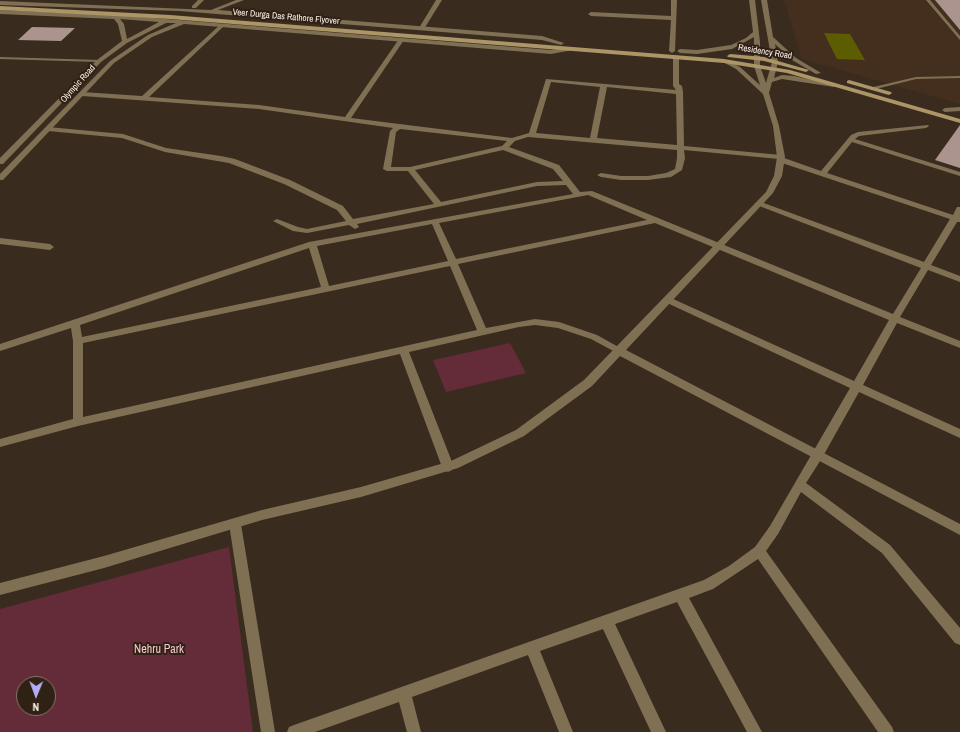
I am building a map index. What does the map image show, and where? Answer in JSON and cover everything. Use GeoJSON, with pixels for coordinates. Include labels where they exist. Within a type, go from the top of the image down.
{"type":"FeatureCollection","features":[{"type":"Feature","properties":{"kind":"main road","name":"Veer Durga Das Rathore Flyover"},"geometry":{"type":"LineString","coordinates":[[0,4],[217,16],[547,45],[570,50]]}},
{"type":"Feature","properties":{"kind":"main road","name":"Veer Durga Das Rathore Flyover"},"geometry":{"type":"LineString","coordinates":[[0,8],[163,16],[547,45],[561,43]]}},
{"type":"Feature","properties":{"kind":"main road","name":"Residency Road"},"geometry":{"type":"LineString","coordinates":[[561,43],[674,54],[757,66],[774,65],[818,73],[960,114]]}},
{"type":"Feature","properties":{"kind":"main road","name":"Residency Road"},"geometry":{"type":"LineString","coordinates":[[570,50],[674,54],[680,51],[756,58],[844,87],[960,121]]}},
{"type":"Feature","properties":{"kind":"street"},"geometry":{"type":"LineString","coordinates":[[196,9],[201,0]]}},
{"type":"Feature","properties":{"kind":"street"},"geometry":{"type":"LineString","coordinates":[[167,21],[196,9],[241,0]]}},
{"type":"Feature","properties":{"kind":"street"},"geometry":{"type":"LineString","coordinates":[[422,28],[439,0]]}},
{"type":"Feature","properties":{"kind":"street"},"geometry":{"type":"LineString","coordinates":[[601,175],[631,178],[668,175],[674,173],[680,166],[680,92],[679,86],[676,86],[673,18],[674,0]]}},
{"type":"Feature","properties":{"kind":"street"},"geometry":{"type":"LineString","coordinates":[[0,589],[104,562],[235,524],[448,467],[481,454],[520,433],[588,382],[619,352],[769,193],[778,176],[781,158],[776,126],[757,66],[756,32],[752,0]]}},
{"type":"Feature","properties":{"kind":"street"},"geometry":{"type":"LineString","coordinates":[[764,0],[774,65],[766,93]]}},
{"type":"Feature","properties":{"kind":"street"},"geometry":{"type":"LineString","coordinates":[[231,2],[235,14]]}},
{"type":"Feature","properties":{"kind":"street","name":"Olympic Road"},"geometry":{"type":"LineString","coordinates":[[0,178],[82,94],[102,71],[124,52],[150,36],[231,2]]}},
{"type":"Feature","properties":{"kind":"street"},"geometry":{"type":"LineString","coordinates":[[0,4],[196,9],[209,12],[549,39],[561,43]]}},
{"type":"Feature","properties":{"kind":"street"},"geometry":{"type":"LineString","coordinates":[[116,17],[129,8]]}},
{"type":"Feature","properties":{"kind":"street"},"geometry":{"type":"LineString","coordinates":[[0,12],[116,17],[551,52],[570,50]]}},
{"type":"Feature","properties":{"kind":"street"},"geometry":{"type":"LineString","coordinates":[[591,14],[673,18]]}},
{"type":"Feature","properties":{"kind":"street"},"geometry":{"type":"LineString","coordinates":[[116,17],[121,24],[124,42]]}},
{"type":"Feature","properties":{"kind":"street","name":"Olympic Road"},"geometry":{"type":"LineString","coordinates":[[0,162],[99,61],[124,42],[167,21]]}},
{"type":"Feature","properties":{"kind":"street"},"geometry":{"type":"LineString","coordinates":[[144,98],[221,26]]}},
{"type":"Feature","properties":{"kind":"street"},"geometry":{"type":"LineString","coordinates":[[680,51],[697,52],[732,47],[748,39],[756,32]]}},
{"type":"Feature","properties":{"kind":"street"},"geometry":{"type":"LineString","coordinates":[[770,37],[794,60],[818,73]]}},
{"type":"Feature","properties":{"kind":"street"},"geometry":{"type":"LineString","coordinates":[[346,120],[401,40]]}},
{"type":"Feature","properties":{"kind":"street"},"geometry":{"type":"LineString","coordinates":[[724,61],[738,68],[766,93]]}},
{"type":"Feature","properties":{"kind":"street"},"geometry":{"type":"LineString","coordinates":[[770,81],[782,77],[844,87]]}},
{"type":"Feature","properties":{"kind":"street"},"geometry":{"type":"LineString","coordinates":[[532,135],[548,80],[680,92]]}},
{"type":"Feature","properties":{"kind":"street"},"geometry":{"type":"LineString","coordinates":[[594,140],[604,85]]}},
{"type":"Feature","properties":{"kind":"street"},"geometry":{"type":"LineString","coordinates":[[82,94],[259,107],[399,127],[513,140],[532,135],[781,158],[958,216],[895,318],[774,530],[759,551],[734,570],[708,585],[294,732]]}},
{"type":"Feature","properties":{"kind":"street"},"geometry":{"type":"LineString","coordinates":[[945,110],[960,109]]}},
{"type":"Feature","properties":{"kind":"street"},"geometry":{"type":"LineString","coordinates":[[823,173],[849,139],[858,134],[926,126]]}},
{"type":"Feature","properties":{"kind":"street"},"geometry":{"type":"LineString","coordinates":[[399,127],[393,131],[387,169],[410,169],[504,148],[513,140]]}},
{"type":"Feature","properties":{"kind":"street"},"geometry":{"type":"LineString","coordinates":[[48,129],[123,136],[165,150],[232,161],[287,182],[340,208],[352,222],[360,236]]}},
{"type":"Feature","properties":{"kind":"street"},"geometry":{"type":"LineString","coordinates":[[849,139],[960,174]]}},
{"type":"Feature","properties":{"kind":"street"},"geometry":{"type":"LineString","coordinates":[[504,148],[551,163],[559,170],[578,195]]}},
{"type":"Feature","properties":{"kind":"street"},"geometry":{"type":"LineString","coordinates":[[410,169],[439,205]]}},
{"type":"Feature","properties":{"kind":"street"},"geometry":{"type":"LineString","coordinates":[[277,221],[296,229],[308,231],[537,184],[569,183]]}},
{"type":"Feature","properties":{"kind":"street"},"geometry":{"type":"LineString","coordinates":[[0,348],[312,244],[590,193],[960,345]]}},
{"type":"Feature","properties":{"kind":"street"},"geometry":{"type":"LineString","coordinates":[[758,204],[960,279]]}},
{"type":"Feature","properties":{"kind":"street"},"geometry":{"type":"LineString","coordinates":[[78,341],[657,220]]}},
{"type":"Feature","properties":{"kind":"street"},"geometry":{"type":"LineString","coordinates":[[435,222],[454,262],[483,332]]}},
{"type":"Feature","properties":{"kind":"street"},"geometry":{"type":"LineString","coordinates":[[0,241],[50,247]]}},
{"type":"Feature","properties":{"kind":"street"},"geometry":{"type":"LineString","coordinates":[[312,244],[326,289]]}},
{"type":"Feature","properties":{"kind":"street"},"geometry":{"type":"LineString","coordinates":[[668,300],[960,434]]}},
{"type":"Feature","properties":{"kind":"street"},"geometry":{"type":"LineString","coordinates":[[0,443],[78,422],[483,332],[535,322],[559,325],[594,337],[619,352],[960,530]]}},
{"type":"Feature","properties":{"kind":"street"},"geometry":{"type":"LineString","coordinates":[[75,323],[78,341],[78,422]]}},
{"type":"Feature","properties":{"kind":"street"},"geometry":{"type":"LineString","coordinates":[[405,354],[448,467]]}},
{"type":"Feature","properties":{"kind":"street"},"geometry":{"type":"LineString","coordinates":[[799,484],[886,549],[960,638]]}},
{"type":"Feature","properties":{"kind":"street"},"geometry":{"type":"LineString","coordinates":[[235,524],[268,732]]}},
{"type":"Feature","properties":{"kind":"street"},"geometry":{"type":"LineString","coordinates":[[759,551],[888,732]]}},
{"type":"Feature","properties":{"kind":"street"},"geometry":{"type":"LineString","coordinates":[[680,594],[755,732]]}},
{"type":"Feature","properties":{"kind":"street"},"geometry":{"type":"LineString","coordinates":[[606,621],[659,732]]}},
{"type":"Feature","properties":{"kind":"street"},"geometry":{"type":"LineString","coordinates":[[532,647],[566,732]]}},
{"type":"Feature","properties":{"kind":"street"},"geometry":{"type":"LineString","coordinates":[[404,693],[414,732]]}},
{"type":"Feature","properties":{"kind":"lane"},"geometry":{"type":"LineString","coordinates":[[928,0],[960,39]]}},
{"type":"Feature","properties":{"kind":"lane"},"geometry":{"type":"LineString","coordinates":[[0,58],[99,61]]}},
{"type":"Feature","properties":{"kind":"lane"},"geometry":{"type":"LineString","coordinates":[[872,88],[916,78],[960,77]]}},
{"type":"Feature","properties":{"kind":"shaded area"},"geometry":{"type":"Polygon","coordinates":[[[784,0],[960,0],[960,104],[802,59],[784,0]]]}},
{"type":"Feature","properties":{"kind":"shaded area"},"geometry":{"type":"Polygon","coordinates":[[[824,33],[850,34],[865,60],[837,59],[824,33]]]}},
{"type":"Feature","properties":{"kind":"green space"},"geometry":{"type":"Polygon","coordinates":[[[510,343],[526,373],[446,392],[433,360],[510,343]]]}},
{"type":"Feature","properties":{"kind":"green space","name":"Nehru Park"},"geometry":{"type":"Polygon","coordinates":[[[229,547],[253,732],[0,732],[0,609],[229,547]]]}},
{"type":"Feature","properties":{"kind":"building"},"geometry":{"type":"Polygon","coordinates":[[[935,0],[960,0],[960,30],[935,0]]]}},
{"type":"Feature","properties":{"kind":"building"},"geometry":{"type":"Polygon","coordinates":[[[32,27],[75,28],[61,41],[18,40],[32,27]]]}},
{"type":"Feature","properties":{"kind":"building"},"geometry":{"type":"Polygon","coordinates":[[[960,125],[960,168],[935,160],[960,125]]]}}]}
